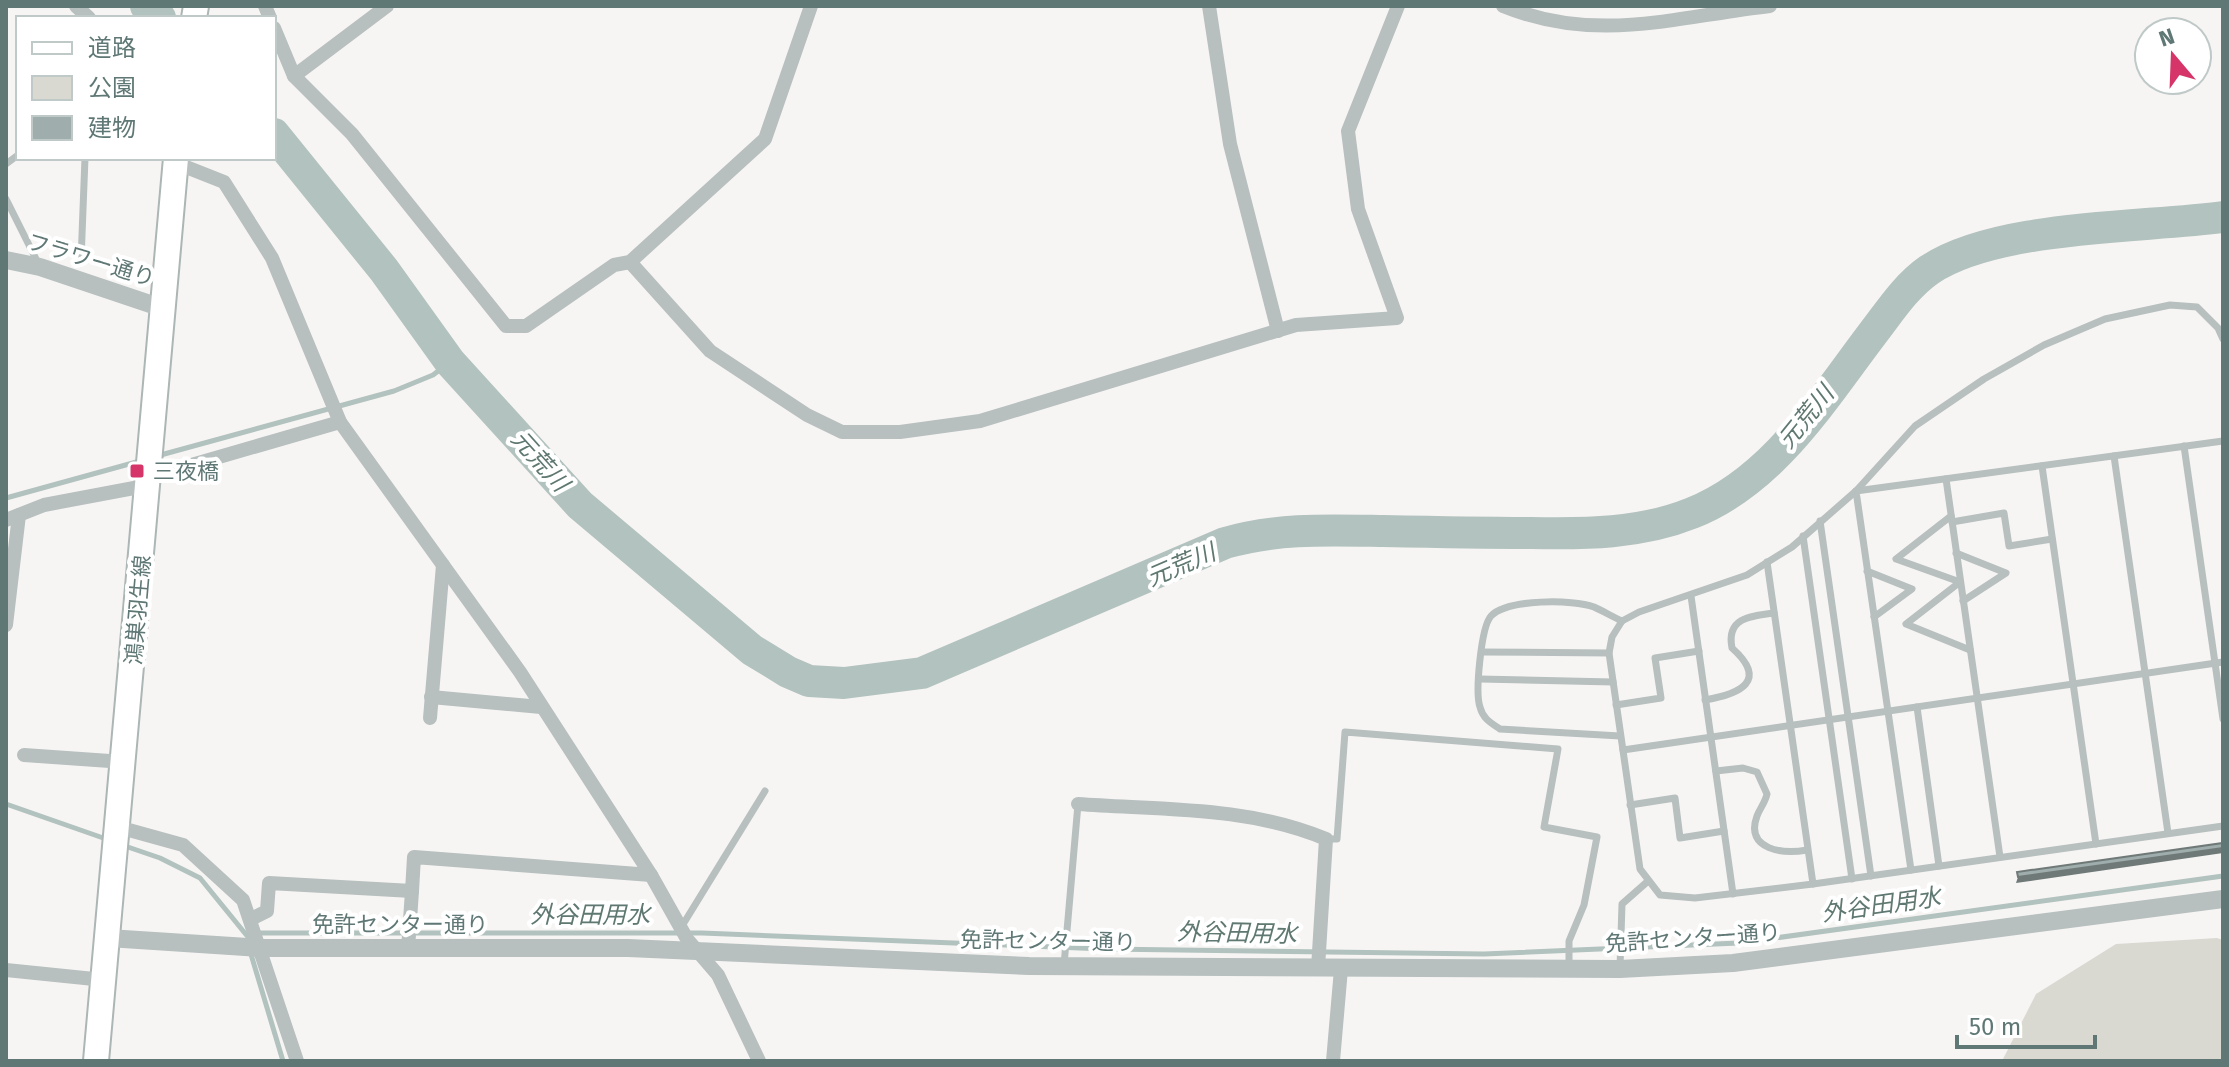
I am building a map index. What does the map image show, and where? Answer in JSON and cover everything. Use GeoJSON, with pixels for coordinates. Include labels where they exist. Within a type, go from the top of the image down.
{"type":"FeatureCollection","features":[{"type":"Feature","properties":{"kind":"main road","name":"鴻巣羽生線"},"geometry":{"type":"LineString","coordinates":[[96,1061],[150,481],[176,161]]}},
{"type":"Feature","properties":{"kind":"street"},"geometry":{"type":"LineString","coordinates":[[294,76],[387,6]]}},
{"type":"Feature","properties":{"kind":"street"},"geometry":{"type":"LineString","coordinates":[[276,33],[294,76],[352,134],[506,326],[526,326],[614,265],[630,262],[765,139],[811,6]]}},
{"type":"Feature","properties":{"kind":"street"},"geometry":{"type":"LineString","coordinates":[[1209,6],[1230,144],[1278,331]]}},
{"type":"Feature","properties":{"kind":"street"},"geometry":{"type":"LineString","coordinates":[[630,262],[710,351],[807,415],[842,432],[900,432],[980,421],[1296,325],[1397,318],[1358,209],[1348,131],[1398,6]]}},
{"type":"Feature","properties":{"kind":"street"},"geometry":{"type":"LineString","coordinates":[[1503,6],[1531,17],[1574,26],[1621,27],[1770,6]]}},
{"type":"Feature","properties":{"kind":"street"},"geometry":{"type":"LineString","coordinates":[[176,161],[224,182],[272,258],[340,422],[541,707],[651,875],[687,939],[700,950],[718,975],[759,1061]]}},
{"type":"Feature","properties":{"kind":"street","name":"フラワー通り"},"geometry":{"type":"LineString","coordinates":[[6,260],[40,267],[162,308]]}},
{"type":"Feature","properties":{"kind":"street"},"geometry":{"type":"LineString","coordinates":[[6,625],[12,518],[44,505],[150,481],[340,422]]}},
{"type":"Feature","properties":{"kind":"street"},"geometry":{"type":"LineString","coordinates":[[430,718],[443,565]]}},
{"type":"Feature","properties":{"kind":"street"},"geometry":{"type":"LineString","coordinates":[[431,697],[541,707]]}},
{"type":"Feature","properties":{"kind":"street"},"geometry":{"type":"LineString","coordinates":[[24,755],[124,762]]}},
{"type":"Feature","properties":{"kind":"street"},"geometry":{"type":"LineString","coordinates":[[1078,804],[1249,816],[1296,826],[1326,839],[1318,968]]}},
{"type":"Feature","properties":{"kind":"street"},"geometry":{"type":"LineString","coordinates":[[118,827],[183,845],[226,881],[243,900],[262,948],[297,1061]]}},
{"type":"Feature","properties":{"kind":"street"},"geometry":{"type":"LineString","coordinates":[[408,949],[414,857],[651,875]]}},
{"type":"Feature","properties":{"kind":"street"},"geometry":{"type":"LineString","coordinates":[[251,919],[267,911],[269,883],[412,891]]}},
{"type":"Feature","properties":{"kind":"street","name":"免許センター通り"},"geometry":{"type":"LineString","coordinates":[[108,938],[262,948],[700,950],[897,962],[1064,966],[1620,969],[1748,961],[2223,899]]}},
{"type":"Feature","properties":{"kind":"street"},"geometry":{"type":"LineString","coordinates":[[1333,1061],[1341,969]]}},
{"type":"Feature","properties":{"kind":"street"},"geometry":{"type":"LineString","coordinates":[[6,970],[104,980]]}},
{"type":"Feature","properties":{"kind":"lane"},"geometry":{"type":"LineString","coordinates":[[81,261],[85,160]]}},
{"type":"Feature","properties":{"kind":"lane"},"geometry":{"type":"LineString","coordinates":[[6,199],[40,267]]}},
{"type":"Feature","properties":{"kind":"lane"},"geometry":{"type":"LineString","coordinates":[[2223,339],[2218,328],[2197,307],[2170,305],[2105,319],[2056,340],[1984,379],[1915,426],[1856,491],[1803,536],[1747,575],[1639,612],[1622,621],[1612,637],[1609,653],[1640,869],[1660,895],[1672,898],[1733,894],[2223,826]]}},
{"type":"Feature","properties":{"kind":"lane"},"geometry":{"type":"LineString","coordinates":[[1856,491],[2223,441]]}},
{"type":"Feature","properties":{"kind":"lane"},"geometry":{"type":"LineString","coordinates":[[2184,446],[2219,662],[2223,719]]}},
{"type":"Feature","properties":{"kind":"lane"},"geometry":{"type":"LineString","coordinates":[[2114,456],[2168,833]]}},
{"type":"Feature","properties":{"kind":"lane"},"geometry":{"type":"LineString","coordinates":[[2042,466],[2096,844]]}},
{"type":"Feature","properties":{"kind":"lane"},"geometry":{"type":"LineString","coordinates":[[1946,479],[2000,857]]}},
{"type":"Feature","properties":{"kind":"lane"},"geometry":{"type":"LineString","coordinates":[[1856,491],[1911,870]]}},
{"type":"Feature","properties":{"kind":"lane"},"geometry":{"type":"LineString","coordinates":[[1960,582],[1896,559],[1951,519],[2004,513],[2009,546],[2052,539]]}},
{"type":"Feature","properties":{"kind":"lane"},"geometry":{"type":"LineString","coordinates":[[1820,521],[1871,876]]}},
{"type":"Feature","properties":{"kind":"lane"},"geometry":{"type":"LineString","coordinates":[[1803,536],[1852,879]]}},
{"type":"Feature","properties":{"kind":"lane"},"geometry":{"type":"LineString","coordinates":[[1956,553],[2006,573],[1963,601]]}},
{"type":"Feature","properties":{"kind":"lane"},"geometry":{"type":"LineString","coordinates":[[1767,562],[1813,884]]}},
{"type":"Feature","properties":{"kind":"lane"},"geometry":{"type":"LineString","coordinates":[[1867,571],[1912,589],[1874,617]]}},
{"type":"Feature","properties":{"kind":"lane"},"geometry":{"type":"LineString","coordinates":[[1960,582],[1906,624],[1970,650]]}},
{"type":"Feature","properties":{"kind":"lane"},"geometry":{"type":"LineString","coordinates":[[1691,596],[1733,894]]}},
{"type":"Feature","properties":{"kind":"lane"},"geometry":{"type":"LineString","coordinates":[[1620,736],[1500,729],[1486,720],[1479,705],[1483,627],[1492,614],[1506,606],[1534,602],[1592,606],[1622,621]]}},
{"type":"Feature","properties":{"kind":"lane"},"geometry":{"type":"LineString","coordinates":[[1705,700],[1735,694],[1745,688],[1749,676],[1748,665],[1732,648],[1733,627],[1740,619],[1774,613]]}},
{"type":"Feature","properties":{"kind":"lane"},"geometry":{"type":"LineString","coordinates":[[1616,705],[1661,698],[1655,658],[1699,651]]}},
{"type":"Feature","properties":{"kind":"lane"},"geometry":{"type":"LineString","coordinates":[[1482,652],[1609,653]]}},
{"type":"Feature","properties":{"kind":"lane"},"geometry":{"type":"LineString","coordinates":[[1623,750],[2219,662]]}},
{"type":"Feature","properties":{"kind":"lane"},"geometry":{"type":"LineString","coordinates":[[1480,679],[1613,682]]}},
{"type":"Feature","properties":{"kind":"lane"},"geometry":{"type":"LineString","coordinates":[[1917,707],[1939,866]]}},
{"type":"Feature","properties":{"kind":"lane"},"geometry":{"type":"LineString","coordinates":[[1326,839],[1337,839],[1345,732],[1558,749],[1544,827],[1597,837],[1584,905],[1569,941],[1569,969]]}},
{"type":"Feature","properties":{"kind":"lane"},"geometry":{"type":"LineString","coordinates":[[1716,771],[1743,768],[1757,772],[1767,794],[1757,816],[1755,830],[1761,843],[1782,853],[1807,850]]}},
{"type":"Feature","properties":{"kind":"lane"},"geometry":{"type":"LineString","coordinates":[[682,926],[765,791]]}},
{"type":"Feature","properties":{"kind":"lane"},"geometry":{"type":"LineString","coordinates":[[1630,805],[1675,798],[1680,838],[1724,831]]}},
{"type":"Feature","properties":{"kind":"lane"},"geometry":{"type":"LineString","coordinates":[[1064,966],[1078,804]]}},
{"type":"Feature","properties":{"kind":"lane"},"geometry":{"type":"LineString","coordinates":[[1620,969],[1622,904],[1647,882]]}},
{"type":"Feature","properties":{"kind":"green space"},"geometry":{"type":"Polygon","coordinates":[[[2223,940],[2223,1061],[2002,1061],[2036,994],[2116,944],[2223,940]]]}},
{"type":"Feature","properties":{"kind":"building"},"geometry":{"type":"Polygon","coordinates":[[[2223,843],[2223,848],[2018,877],[2017,872],[2223,843]]]}},
{"type":"Feature","properties":{"kind":"waterway","name":"元荒川"},"geometry":{"type":"LineString","coordinates":[[146,6],[158,16]]}},
{"type":"Feature","properties":{"kind":"waterway","name":"元荒川"},"geometry":{"type":"LineString","coordinates":[[276,136],[384,270],[450,362],[580,505],[752,650],[809,681],[844,683],[922,673],[1225,543],[1244,538],[1321,530],[1592,533],[1632,529],[1672,520],[1721,499],[1771,460],[1815,411],[1899,299],[1929,270],[1957,255],[2030,236],[2223,217]]}},
{"type":"Feature","properties":{"kind":"waterway"},"geometry":{"type":"LineString","coordinates":[[157,456],[394,391],[433,375],[450,362]]}},
{"type":"Feature","properties":{"kind":"waterway"},"geometry":{"type":"LineString","coordinates":[[6,498],[140,461]]}},
{"type":"Feature","properties":{"kind":"waterway"},"geometry":{"type":"LineString","coordinates":[[6,804],[109,840]]}},
{"type":"Feature","properties":{"kind":"waterway"},"geometry":{"type":"LineString","coordinates":[[122,845],[160,858],[200,878],[248,937]]}},
{"type":"Feature","properties":{"kind":"waterway","name":"外谷田用水"},"geometry":{"type":"LineString","coordinates":[[256,933],[702,933],[1105,949],[1484,954],[1739,943],[2223,876]]}},
{"type":"Feature","properties":{"kind":"waterway"},"geometry":{"type":"LineString","coordinates":[[250,951],[283,1061]]}},
{"type":"Feature","properties":{"kind":"place","name":"三夜橋"},"geometry":{"type":"Point","coordinates":[137,471]}}]}
